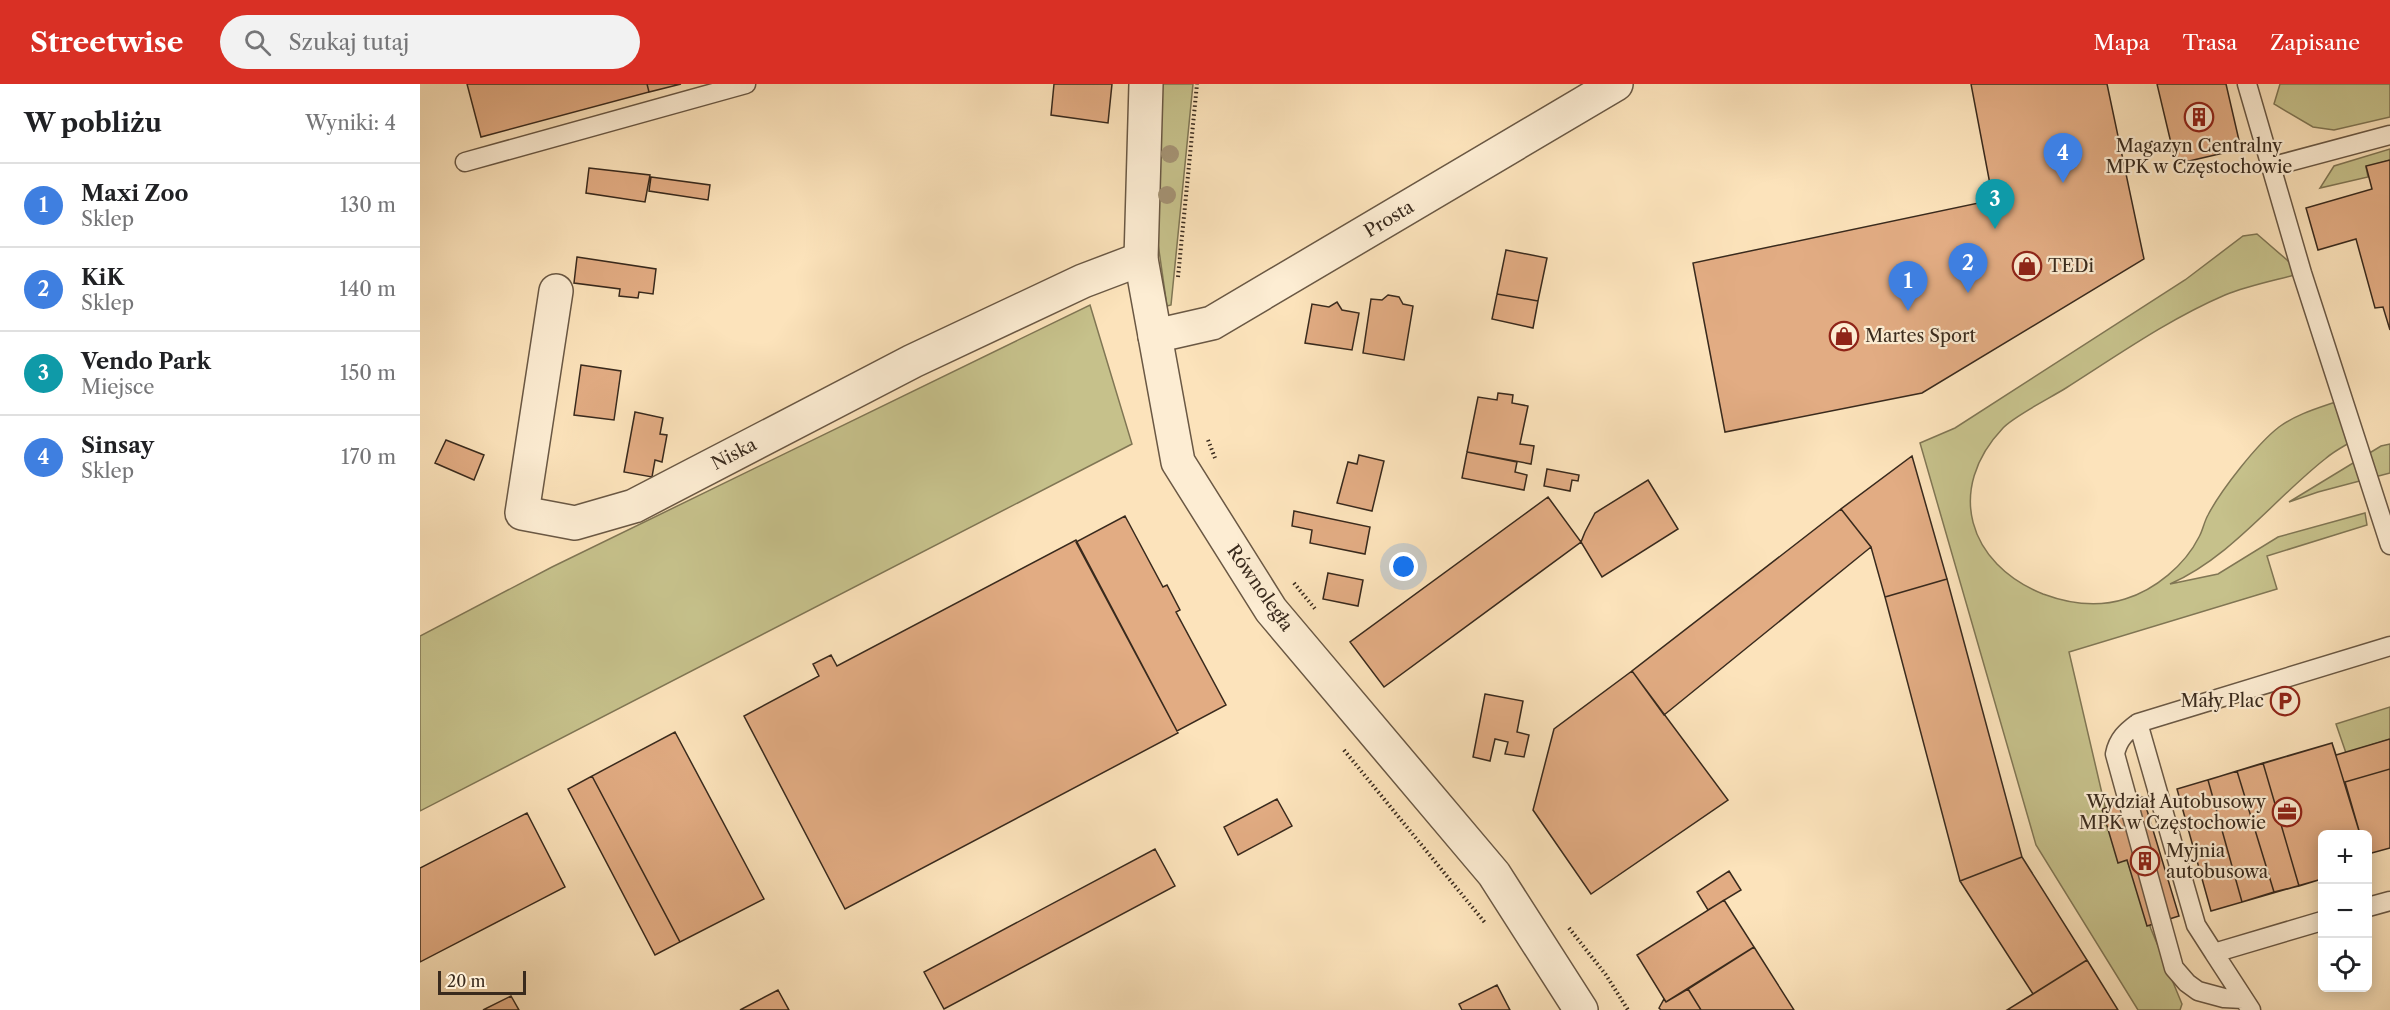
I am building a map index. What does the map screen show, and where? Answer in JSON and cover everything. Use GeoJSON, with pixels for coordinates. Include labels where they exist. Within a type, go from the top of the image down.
{"type":"FeatureCollection","features":[{"type":"Feature","properties":{"kind":"street","name":"Równoległa"},"geometry":{"type":"LineString","coordinates":[[1146,84],[1141,259],[1178,462],[1271,610],[1494,874],[1581,1010]]}},
{"type":"Feature","properties":{"kind":"street","name":"Prosta"},"geometry":{"type":"LineString","coordinates":[[1155,336],[1212,323],[1616,84]]}},
{"type":"Feature","properties":{"kind":"street","name":"Niska"},"geometry":{"type":"LineString","coordinates":[[556,291],[522,513],[574,523],[634,506],[913,361],[1083,281],[1141,259]]}},
{"type":"Feature","properties":{"kind":"lane"},"geometry":{"type":"LineString","coordinates":[[465,162],[746,84]]}},
{"type":"Feature","properties":{"kind":"lane"},"geometry":{"type":"LineString","coordinates":[[2247,84],[2270,166],[2390,545]]}},
{"type":"Feature","properties":{"kind":"lane"},"geometry":{"type":"LineString","coordinates":[[2270,166],[2390,135]]}},
{"type":"Feature","properties":{"kind":"lane"},"geometry":{"type":"LineString","coordinates":[[2247,1004],[2198,991],[2174,968],[2169,957],[2162,921],[2115,754],[2117,744],[2124,734],[2138,723],[2390,646]]}},
{"type":"Feature","properties":{"kind":"lane"},"geometry":{"type":"LineString","coordinates":[[2138,723],[2196,925],[2247,1004]]}},
{"type":"Feature","properties":{"kind":"lane"},"geometry":{"type":"LineString","coordinates":[[2372,905],[2390,900]]}},
{"type":"Feature","properties":{"kind":"lane"},"geometry":{"type":"LineString","coordinates":[[2214,953],[2318,922]]}},
{"type":"Feature","properties":{"kind":"path"},"geometry":{"type":"LineString","coordinates":[[1177,284],[1197,84]]}},
{"type":"Feature","properties":{"kind":"path"},"geometry":{"type":"LineString","coordinates":[[1204,431],[1217,461]]}},
{"type":"Feature","properties":{"kind":"path"},"geometry":{"type":"LineString","coordinates":[[1293,582],[1323,619]]}},
{"type":"Feature","properties":{"kind":"path"},"geometry":{"type":"LineString","coordinates":[[1344,750],[1487,926]]}},
{"type":"Feature","properties":{"kind":"path"},"geometry":{"type":"LineString","coordinates":[[1561,919],[1606,975],[1628,1010]]}},
{"type":"Feature","properties":{"kind":"shaded area"},"geometry":{"type":"Polygon","coordinates":[[[1156,84],[1193,84],[1171,305],[1167,306],[1151,195],[1156,84]]]}},
{"type":"Feature","properties":{"kind":"shaded area"},"geometry":{"type":"Polygon","coordinates":[[[2280,84],[2390,84],[2390,117],[2334,130],[2313,127],[2274,104],[2280,84]]]}},
{"type":"Feature","properties":{"kind":"shaded area"},"geometry":{"type":"Polygon","coordinates":[[[2390,149],[2390,160],[2366,167],[2368,177],[2320,188],[2334,166],[2390,149]]]}},
{"type":"Feature","properties":{"kind":"shaded area"},"geometry":{"type":"Polygon","coordinates":[[[2257,234],[2302,273],[2244,288],[2184,315],[2015,418],[2003,428],[1985,451],[1974,475],[1970,499],[1973,523],[1982,544],[1997,564],[2017,581],[2043,594],[2063,600],[2094,604],[2115,602],[2136,595],[2158,583],[2177,567],[2199,537],[2221,493],[2250,456],[2279,427],[2310,411],[2344,399],[2356,439],[2325,459],[2213,559],[2170,584],[2218,574],[2278,537],[2365,513],[2367,525],[2267,556],[2277,589],[2069,652],[2118,862],[2127,860],[2151,929],[2182,1004],[2180,1010],[2138,1010],[2036,845],[1920,443],[1955,428],[2185,280],[2243,236],[2257,234]]]}},
{"type":"Feature","properties":{"kind":"shaded area"},"geometry":{"type":"Polygon","coordinates":[[[1090,305],[1132,444],[420,811],[420,636],[552,567],[1090,305]]]}},
{"type":"Feature","properties":{"kind":"shaded area"},"geometry":{"type":"Polygon","coordinates":[[[2390,444],[2390,473],[2289,502],[2381,446],[2390,444]]]}},
{"type":"Feature","properties":{"kind":"shaded area"},"geometry":{"type":"Polygon","coordinates":[[[2390,707],[2390,739],[2346,753],[2336,724],[2390,707]]]}},
{"type":"Feature","properties":{"kind":"building"},"geometry":{"type":"Polygon","coordinates":[[[467,84],[647,84],[649,92],[481,137],[467,84]]]}},
{"type":"Feature","properties":{"kind":"building"},"geometry":{"type":"Polygon","coordinates":[[[647,84],[681,84],[649,92],[647,84]]]}},
{"type":"Feature","properties":{"kind":"building"},"geometry":{"type":"Polygon","coordinates":[[[1054,84],[1112,84],[1108,123],[1051,115],[1054,84]]]}},
{"type":"Feature","properties":{"kind":"building"},"geometry":{"type":"Polygon","coordinates":[[[1971,84],[2107,84],[2144,259],[1922,393],[1725,432],[1693,263],[1993,200],[1971,84]]]}},
{"type":"Feature","properties":{"kind":"building","name":"Magazyn Centralny MPK w Częstochowie"},"geometry":{"type":"Polygon","coordinates":[[[2157,84],[2226,84],[2241,149],[2176,164],[2157,84]]]}},
{"type":"Feature","properties":{"kind":"building"},"geometry":{"type":"Polygon","coordinates":[[[2390,160],[2390,330],[2383,307],[2375,308],[2356,239],[2318,250],[2306,208],[2372,189],[2366,166],[2390,160]]]}},
{"type":"Feature","properties":{"kind":"building"},"geometry":{"type":"Polygon","coordinates":[[[589,168],[650,175],[645,202],[586,193],[589,168]]]}},
{"type":"Feature","properties":{"kind":"building"},"geometry":{"type":"Polygon","coordinates":[[[651,177],[710,185],[708,200],[649,191],[651,177]]]}},
{"type":"Feature","properties":{"kind":"building"},"geometry":{"type":"Polygon","coordinates":[[[1506,250],[1547,258],[1538,301],[1497,294],[1506,250]]]}},
{"type":"Feature","properties":{"kind":"building"},"geometry":{"type":"Polygon","coordinates":[[[577,257],[656,269],[653,294],[639,292],[638,298],[619,296],[620,289],[574,283],[577,257]]]}},
{"type":"Feature","properties":{"kind":"building"},"geometry":{"type":"Polygon","coordinates":[[[1497,294],[1538,301],[1533,328],[1492,319],[1497,294]]]}},
{"type":"Feature","properties":{"kind":"building"},"geometry":{"type":"Polygon","coordinates":[[[1388,295],[1399,297],[1403,304],[1413,306],[1404,360],[1363,353],[1371,299],[1382,300],[1388,295]]]}},
{"type":"Feature","properties":{"kind":"building"},"geometry":{"type":"Polygon","coordinates":[[[1337,302],[1342,310],[1359,313],[1352,350],[1305,343],[1312,304],[1329,307],[1337,302]]]}},
{"type":"Feature","properties":{"kind":"building"},"geometry":{"type":"Polygon","coordinates":[[[581,365],[621,371],[614,420],[574,415],[581,365]]]}},
{"type":"Feature","properties":{"kind":"building"},"geometry":{"type":"Polygon","coordinates":[[[1498,393],[1513,395],[1512,403],[1528,406],[1520,444],[1534,446],[1531,464],[1467,452],[1478,397],[1497,400],[1498,393]]]}},
{"type":"Feature","properties":{"kind":"building"},"geometry":{"type":"Polygon","coordinates":[[[635,412],[663,418],[660,434],[667,435],[662,462],[655,460],[652,477],[624,472],[635,412]]]}},
{"type":"Feature","properties":{"kind":"building"},"geometry":{"type":"Polygon","coordinates":[[[446,440],[484,455],[474,480],[435,463],[446,440]]]}},
{"type":"Feature","properties":{"kind":"building"},"geometry":{"type":"Polygon","coordinates":[[[1467,452],[1517,462],[1515,472],[1527,475],[1524,490],[1462,478],[1467,452]]]}},
{"type":"Feature","properties":{"kind":"building"},"geometry":{"type":"Polygon","coordinates":[[[1359,455],[1384,461],[1372,511],[1337,503],[1348,462],[1357,464],[1359,455]]]}},
{"type":"Feature","properties":{"kind":"building"},"geometry":{"type":"Polygon","coordinates":[[[1912,456],[1947,579],[1885,597],[1871,547],[1841,509],[1912,456]]]}},
{"type":"Feature","properties":{"kind":"building"},"geometry":{"type":"Polygon","coordinates":[[[1547,469],[1579,475],[1578,481],[1572,480],[1570,491],[1544,486],[1547,469]]]}},
{"type":"Feature","properties":{"kind":"building"},"geometry":{"type":"Polygon","coordinates":[[[1648,480],[1678,529],[1602,577],[1581,542],[1585,532],[1595,513],[1648,480]]]}},
{"type":"Feature","properties":{"kind":"building"},"geometry":{"type":"Polygon","coordinates":[[[1548,497],[1581,542],[1384,687],[1350,642],[1548,497]]]}},
{"type":"Feature","properties":{"kind":"building"},"geometry":{"type":"Polygon","coordinates":[[[1841,509],[1871,547],[1664,715],[1632,671],[1841,509]]]}},
{"type":"Feature","properties":{"kind":"building"},"geometry":{"type":"Polygon","coordinates":[[[1294,511],[1370,527],[1365,554],[1310,543],[1312,530],[1292,526],[1294,511]]]}},
{"type":"Feature","properties":{"kind":"building"},"geometry":{"type":"Polygon","coordinates":[[[1125,516],[1163,587],[1167,585],[1180,610],[1176,612],[1226,705],[1177,731],[1076,542],[1125,516]]]}},
{"type":"Feature","properties":{"kind":"building"},"geometry":{"type":"Polygon","coordinates":[[[1076,540],[1178,733],[845,909],[744,716],[819,676],[813,664],[831,655],[837,666],[1076,540]]]}},
{"type":"Feature","properties":{"kind":"building"},"geometry":{"type":"Polygon","coordinates":[[[1328,573],[1363,580],[1358,606],[1323,599],[1328,573]]]}},
{"type":"Feature","properties":{"kind":"building"},"geometry":{"type":"Polygon","coordinates":[[[1947,579],[2022,857],[1960,881],[1885,597],[1947,579]]]}},
{"type":"Feature","properties":{"kind":"building"},"geometry":{"type":"Polygon","coordinates":[[[1632,671],[1728,800],[1591,894],[1533,810],[1554,729],[1632,671]]]}},
{"type":"Feature","properties":{"kind":"building"},"geometry":{"type":"Polygon","coordinates":[[[1485,694],[1523,701],[1517,732],[1529,735],[1524,757],[1505,754],[1508,742],[1495,739],[1490,761],[1473,757],[1485,694]]]}},
{"type":"Feature","properties":{"kind":"building"},"geometry":{"type":"Polygon","coordinates":[[[675,732],[764,899],[680,942],[592,776],[675,732]]]}},
{"type":"Feature","properties":{"kind":"building","name":"Wydział Autobusowy MPK w Częstochowie"},"geometry":{"type":"Polygon","coordinates":[[[2390,739],[2390,848],[2372,853],[2372,830],[2318,830],[2318,880],[2211,911],[2177,789],[2332,743],[2336,755],[2390,739]]]}},
{"type":"Feature","properties":{"kind":"building"},"geometry":{"type":"Polygon","coordinates":[[[2332,743],[2359,830],[2318,830],[2318,880],[2299,886],[2263,763],[2332,743]]]}},
{"type":"Feature","properties":{"kind":"building"},"geometry":{"type":"Polygon","coordinates":[[[2263,763],[2299,886],[2274,892],[2237,771],[2263,763]]]}},
{"type":"Feature","properties":{"kind":"building"},"geometry":{"type":"Polygon","coordinates":[[[2390,769],[2390,848],[2372,853],[2372,830],[2359,830],[2345,782],[2390,769]]]}},
{"type":"Feature","properties":{"kind":"building"},"geometry":{"type":"Polygon","coordinates":[[[2237,771],[2274,892],[2242,902],[2208,780],[2237,771]]]}},
{"type":"Feature","properties":{"kind":"building"},"geometry":{"type":"Polygon","coordinates":[[[592,776],[680,942],[655,955],[568,789],[592,776]]]}},
{"type":"Feature","properties":{"kind":"building","name":"Myjnia autobusowa"},"geometry":{"type":"Polygon","coordinates":[[[2143,797],[2179,916],[2147,926],[2127,860],[2118,863],[2102,809],[2143,797]]]}},
{"type":"Feature","properties":{"kind":"building"},"geometry":{"type":"Polygon","coordinates":[[[1277,799],[1292,826],[1238,855],[1224,827],[1277,799]]]}},
{"type":"Feature","properties":{"kind":"building"},"geometry":{"type":"Polygon","coordinates":[[[527,813],[565,887],[420,962],[420,868],[527,813]]]}},
{"type":"Feature","properties":{"kind":"building"},"geometry":{"type":"Polygon","coordinates":[[[1155,849],[1175,886],[944,1009],[924,972],[1155,849]]]}},
{"type":"Feature","properties":{"kind":"building"},"geometry":{"type":"Polygon","coordinates":[[[2022,857],[2087,960],[2033,994],[1960,881],[2022,857]]]}},
{"type":"Feature","properties":{"kind":"building"},"geometry":{"type":"Polygon","coordinates":[[[1729,871],[1741,890],[1708,910],[1697,892],[1729,871]]]}},
{"type":"Feature","properties":{"kind":"building"},"geometry":{"type":"Polygon","coordinates":[[[1724,900],[1754,947],[1666,1002],[1637,955],[1724,900]]]}},
{"type":"Feature","properties":{"kind":"building"},"geometry":{"type":"Polygon","coordinates":[[[1754,947],[1794,1010],[1701,1010],[1688,989],[1754,947]]]}},
{"type":"Feature","properties":{"kind":"building"},"geometry":{"type":"Polygon","coordinates":[[[2087,960],[2118,1010],[2007,1010],[2033,994],[2087,960]]]}},
{"type":"Feature","properties":{"kind":"building"},"geometry":{"type":"Polygon","coordinates":[[[1497,985],[1510,1010],[1462,1010],[1459,1004],[1497,985]]]}},
{"type":"Feature","properties":{"kind":"building"},"geometry":{"type":"Polygon","coordinates":[[[1688,989],[1701,1010],[1661,1010],[1659,1008],[1664,999],[1666,1002],[1688,989]]]}},
{"type":"Feature","properties":{"kind":"building"},"geometry":{"type":"Polygon","coordinates":[[[778,990],[789,1010],[740,1010],[778,990]]]}},
{"type":"Feature","properties":{"kind":"building"},"geometry":{"type":"Polygon","coordinates":[[[511,996],[519,1010],[483,1010],[511,996]]]}},
{"type":"Feature","properties":{"kind":"place","name":"Magazyn Centralny MPK w Częstochowie"},"geometry":{"type":"Point","coordinates":[2199,117]}},
{"type":"Feature","properties":{"kind":"place","name":"Sinsay"},"geometry":{"type":"Point","coordinates":[2063,183]}},
{"type":"Feature","properties":{"kind":"place","name":"Vendo Park"},"geometry":{"type":"Point","coordinates":[1995,229]}},
{"type":"Feature","properties":{"kind":"place","name":"TEDi"},"geometry":{"type":"Point","coordinates":[2027,266]}},
{"type":"Feature","properties":{"kind":"place","name":"KiK"},"geometry":{"type":"Point","coordinates":[1968,293]}},
{"type":"Feature","properties":{"kind":"place","name":"Maxi Zoo"},"geometry":{"type":"Point","coordinates":[1908,311]}},
{"type":"Feature","properties":{"kind":"place","name":"Martes Sport"},"geometry":{"type":"Point","coordinates":[1844,336]}},
{"type":"Feature","properties":{"kind":"place","name":"Mały Plac"},"geometry":{"type":"Point","coordinates":[2285,701]}},
{"type":"Feature","properties":{"kind":"place","name":"Wydział Autobusowy MPK w Częstochowie"},"geometry":{"type":"Point","coordinates":[2287,812]}},
{"type":"Feature","properties":{"kind":"place","name":"Myjnia autobusowa"},"geometry":{"type":"Point","coordinates":[2145,861]}}]}
